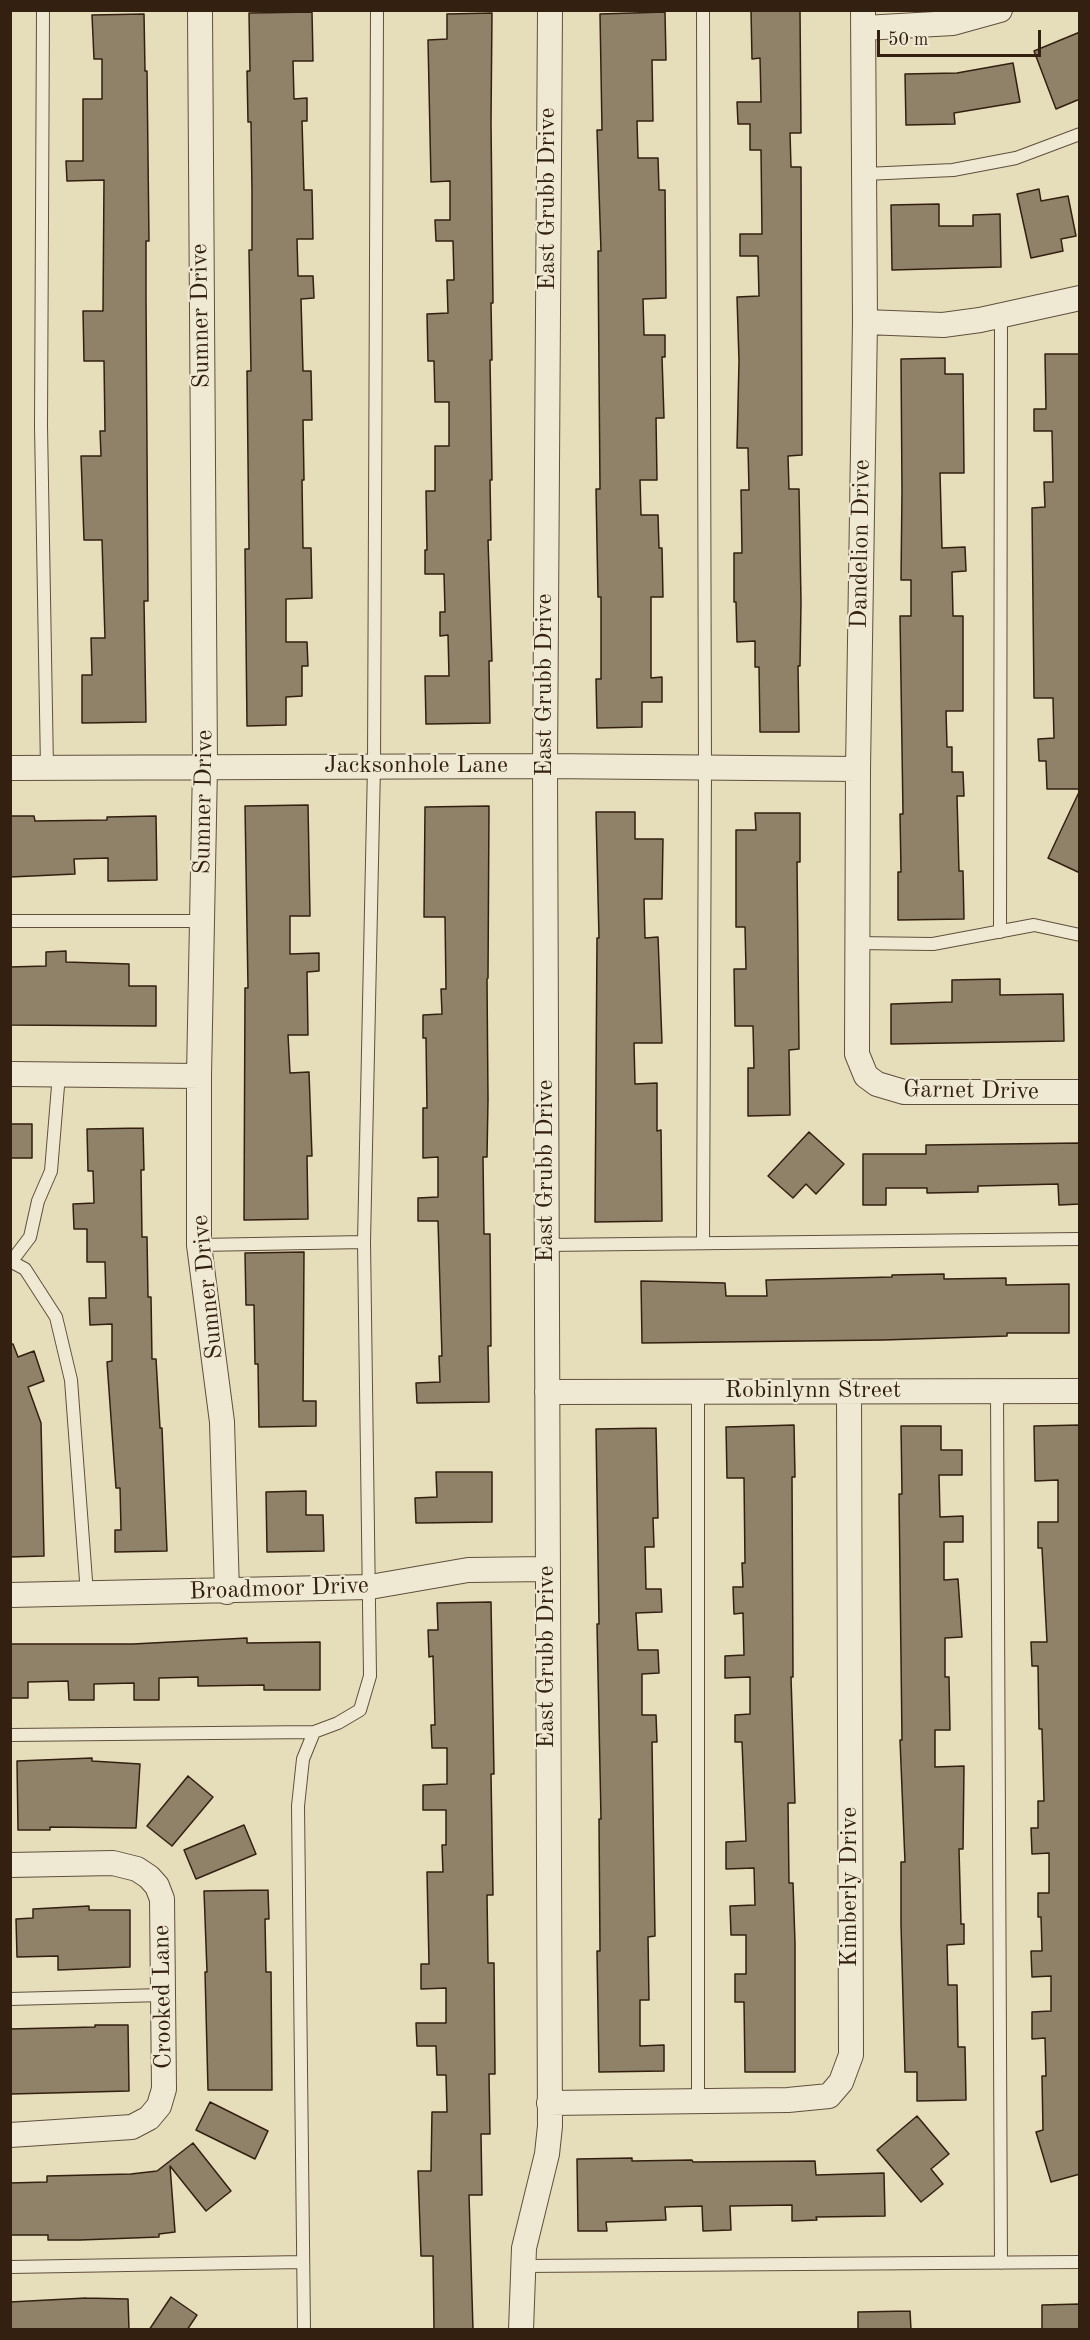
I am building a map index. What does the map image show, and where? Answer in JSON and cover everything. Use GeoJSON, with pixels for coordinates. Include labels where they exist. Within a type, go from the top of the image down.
{"type":"FeatureCollection","features":[{"type":"Feature","properties":{"kind":"street","name":"Sumner Drive"},"geometry":{"type":"LineString","coordinates":[[200,10],[205,766],[199,1076],[199,1245],[222,1422],[227,1592]]}},
{"type":"Feature","properties":{"kind":"street","name":"East Grubb Drive"},"geometry":{"type":"LineString","coordinates":[[521,2330],[524,2248],[547,2154],[550,2126],[545,766],[550,10]]}},
{"type":"Feature","properties":{"kind":"street"},"geometry":{"type":"LineString","coordinates":[[863,20],[953,23],[1000,10]]}},
{"type":"Feature","properties":{"kind":"street","name":"Dandelion Drive"},"geometry":{"type":"LineString","coordinates":[[863,20],[865,322],[856,1042],[857,1054],[866,1076]]}},
{"type":"Feature","properties":{"kind":"street"},"geometry":{"type":"LineString","coordinates":[[865,322],[943,325],[1001,316],[1080,298]]}},
{"type":"Feature","properties":{"kind":"street","name":"Jacksonhole Lane"},"geometry":{"type":"LineString","coordinates":[[10,768],[545,766],[858,769]]}},
{"type":"Feature","properties":{"kind":"street"},"geometry":{"type":"LineString","coordinates":[[10,1074],[199,1076]]}},
{"type":"Feature","properties":{"kind":"street","name":"Garnet Drive"},"geometry":{"type":"LineString","coordinates":[[866,1076],[877,1084],[904,1092],[1080,1092]]}},
{"type":"Feature","properties":{"kind":"street","name":"Kimberly Drive"},"geometry":{"type":"LineString","coordinates":[[549,2103],[788,2100],[829,2096],[841,2082],[851,2055],[849,1391]]}},
{"type":"Feature","properties":{"kind":"street","name":"Robinlynn Street"},"geometry":{"type":"LineString","coordinates":[[547,1392],[1080,1391]]}},
{"type":"Feature","properties":{"kind":"street","name":"Broadmoor Drive"},"geometry":{"type":"LineString","coordinates":[[10,1595],[227,1592],[370,1587],[468,1570],[547,1569]]}},
{"type":"Feature","properties":{"kind":"street","name":"Crooked Lane"},"geometry":{"type":"LineString","coordinates":[[10,1865],[113,1863],[137,1869],[149,1876],[157,1886],[162,1899],[164,2089],[159,2106],[149,2118],[132,2127],[10,2135]]}},
{"type":"Feature","properties":{"kind":"lane"},"geometry":{"type":"LineString","coordinates":[[43,10],[41,426],[47,768]]}},
{"type":"Feature","properties":{"kind":"lane"},"geometry":{"type":"LineString","coordinates":[[10,1735],[314,1732],[338,1723],[360,1710],[370,1677],[364,1242],[374,766],[377,10]]}},
{"type":"Feature","properties":{"kind":"lane"},"geometry":{"type":"LineString","coordinates":[[703,10],[705,768],[703,1242]]}},
{"type":"Feature","properties":{"kind":"lane"},"geometry":{"type":"LineString","coordinates":[[865,174],[953,170],[1016,158],[1080,134]]}},
{"type":"Feature","properties":{"kind":"lane"},"geometry":{"type":"LineString","coordinates":[[1000,932],[1001,316]]}},
{"type":"Feature","properties":{"kind":"lane"},"geometry":{"type":"LineString","coordinates":[[10,921],[202,921]]}},
{"type":"Feature","properties":{"kind":"lane"},"geometry":{"type":"LineString","coordinates":[[856,943],[933,944],[1034,925],[1080,934]]}},
{"type":"Feature","properties":{"kind":"lane"},"geometry":{"type":"LineString","coordinates":[[58,1074],[51,1171],[38,1201],[30,1236],[11,1261],[25,1269],[56,1317],[71,1380],[87,1594]]}},
{"type":"Feature","properties":{"kind":"lane"},"geometry":{"type":"LineString","coordinates":[[546,1245],[1080,1239]]}},
{"type":"Feature","properties":{"kind":"lane"},"geometry":{"type":"LineString","coordinates":[[199,1245],[364,1242]]}},
{"type":"Feature","properties":{"kind":"lane"},"geometry":{"type":"LineString","coordinates":[[997,1391],[1001,2263]]}},
{"type":"Feature","properties":{"kind":"lane"},"geometry":{"type":"LineString","coordinates":[[698,1392],[698,2101]]}},
{"type":"Feature","properties":{"kind":"lane"},"geometry":{"type":"LineString","coordinates":[[304,2330],[298,1806],[303,1759],[314,1732]]}},
{"type":"Feature","properties":{"kind":"lane"},"geometry":{"type":"LineString","coordinates":[[10,1999],[163,1995]]}},
{"type":"Feature","properties":{"kind":"lane"},"geometry":{"type":"LineString","coordinates":[[10,2267],[303,2262]]}},
{"type":"Feature","properties":{"kind":"lane"},"geometry":{"type":"LineString","coordinates":[[523,2266],[1080,2262]]}},
{"type":"Feature","properties":{"kind":"building"},"geometry":{"type":"Polygon","coordinates":[[[751,10],[800,10],[801,133],[790,133],[791,167],[801,167],[802,455],[788,456],[789,489],[799,489],[801,602],[800,666],[798,666],[799,732],[760,732],[759,667],[755,667],[755,641],[737,642],[736,602],[734,602],[734,553],[742,553],[741,490],[749,490],[748,448],[737,448],[739,361],[737,297],[759,296],[758,256],[740,256],[740,234],[762,234],[761,150],[750,150],[750,124],[738,124],[737,102],[761,102],[760,58],[752,59],[751,10]]]}},
{"type":"Feature","properties":{"kind":"building"},"geometry":{"type":"Polygon","coordinates":[[[312,12],[313,61],[293,61],[294,99],[307,98],[307,121],[302,121],[304,190],[312,190],[313,239],[297,239],[298,276],[313,276],[314,298],[301,299],[303,371],[311,371],[312,420],[303,420],[304,480],[302,480],[303,548],[311,548],[312,598],[286,599],[286,642],[307,642],[308,666],[302,666],[302,696],[286,697],[286,725],[247,726],[245,549],[249,549],[247,371],[251,371],[249,250],[252,250],[251,122],[248,122],[247,71],[250,71],[249,13],[312,12]]]}},
{"type":"Feature","properties":{"kind":"building"},"geometry":{"type":"Polygon","coordinates":[[[665,12],[666,60],[652,60],[653,121],[637,121],[638,158],[658,158],[659,190],[665,190],[666,298],[643,299],[644,335],[665,335],[665,357],[662,357],[664,418],[656,418],[657,480],[640,480],[641,515],[658,515],[659,548],[662,548],[663,597],[651,597],[651,678],[662,677],[662,702],[642,702],[642,727],[597,728],[596,679],[601,679],[601,597],[598,597],[596,489],[600,489],[598,251],[601,251],[597,130],[602,130],[600,14],[665,12]]]}},
{"type":"Feature","properties":{"kind":"building"},"geometry":{"type":"Polygon","coordinates":[[[492,13],[493,303],[491,303],[492,360],[490,360],[492,480],[490,480],[491,540],[488,540],[492,661],[489,661],[490,723],[426,724],[425,676],[449,676],[448,635],[440,636],[440,612],[445,612],[444,574],[425,574],[426,491],[435,491],[435,446],[449,446],[449,402],[435,402],[434,361],[428,361],[427,314],[448,313],[447,280],[454,280],[453,241],[436,241],[435,220],[450,220],[450,181],[431,182],[428,40],[447,39],[447,14],[492,13]]]}},
{"type":"Feature","properties":{"kind":"building"},"geometry":{"type":"Polygon","coordinates":[[[144,14],[149,241],[146,241],[148,601],[144,601],[146,722],[82,723],[82,675],[92,675],[91,638],[105,638],[102,540],[84,540],[81,456],[101,456],[100,431],[105,431],[104,361],[84,361],[83,311],[103,311],[104,180],[67,181],[66,161],[83,161],[83,99],[102,99],[102,59],[94,59],[92,15],[144,14]]]}},
{"type":"Feature","properties":{"kind":"building"},"geometry":{"type":"Polygon","coordinates":[[[1080,32],[1080,99],[1056,109],[1034,51],[1080,32]]]}},
{"type":"Feature","properties":{"kind":"building"},"geometry":{"type":"Polygon","coordinates":[[[1013,63],[1020,102],[954,113],[955,124],[906,125],[905,74],[957,73],[1013,63]]]}},
{"type":"Feature","properties":{"kind":"building"},"geometry":{"type":"Polygon","coordinates":[[[1039,189],[1041,201],[1068,196],[1076,236],[1061,239],[1063,251],[1031,258],[1017,194],[1039,189]]]}},
{"type":"Feature","properties":{"kind":"building"},"geometry":{"type":"Polygon","coordinates":[[[939,204],[939,226],[973,226],[973,215],[1000,214],[1001,267],[892,270],[891,205],[939,204]]]}},
{"type":"Feature","properties":{"kind":"building"},"geometry":{"type":"Polygon","coordinates":[[[1045,354],[1080,354],[1080,789],[1047,789],[1046,761],[1039,761],[1038,739],[1054,738],[1053,698],[1034,698],[1032,508],[1045,507],[1044,482],[1053,482],[1052,431],[1034,431],[1034,409],[1046,409],[1045,354]]]}},
{"type":"Feature","properties":{"kind":"building"},"geometry":{"type":"Polygon","coordinates":[[[945,358],[945,374],[963,374],[964,473],[940,473],[942,548],[965,547],[966,571],[952,572],[953,616],[963,616],[963,711],[946,711],[947,747],[952,747],[952,772],[963,772],[964,796],[957,796],[959,871],[963,871],[964,919],[898,920],[898,872],[901,872],[900,814],[903,814],[900,616],[911,616],[911,580],[901,580],[901,359],[945,358]]]}},
{"type":"Feature","properties":{"kind":"building"},"geometry":{"type":"Polygon","coordinates":[[[1080,790],[1080,873],[1048,858],[1080,790]]]}},
{"type":"Feature","properties":{"kind":"building"},"geometry":{"type":"Polygon","coordinates":[[[308,805],[310,916],[290,916],[290,954],[319,953],[319,971],[307,972],[308,1035],[288,1035],[290,1073],[309,1072],[312,1156],[307,1156],[308,1219],[244,1220],[245,988],[248,988],[245,806],[308,805]]]}},
{"type":"Feature","properties":{"kind":"building"},"geometry":{"type":"Polygon","coordinates":[[[489,806],[488,1099],[487,1157],[483,1157],[484,1234],[490,1234],[489,1402],[417,1403],[416,1383],[440,1382],[439,1356],[442,1356],[438,1221],[418,1221],[418,1198],[438,1197],[438,1157],[423,1158],[423,1108],[427,1108],[426,1038],[423,1038],[423,1015],[442,1014],[441,989],[446,989],[445,917],[424,917],[425,807],[489,806]]]}},
{"type":"Feature","properties":{"kind":"building"},"geometry":{"type":"Polygon","coordinates":[[[596,812],[635,812],[635,839],[663,839],[662,899],[644,899],[645,938],[658,937],[662,1043],[634,1043],[635,1084],[657,1083],[657,1131],[661,1130],[662,1221],[595,1222],[597,938],[599,938],[596,812]]]}},
{"type":"Feature","properties":{"kind":"building"},"geometry":{"type":"Polygon","coordinates":[[[755,813],[800,813],[800,862],[797,862],[799,1049],[789,1050],[790,1115],[748,1116],[748,1068],[754,1068],[753,1026],[735,1026],[734,969],[746,969],[745,927],[736,927],[736,830],[756,830],[755,813]]]}},
{"type":"Feature","properties":{"kind":"building"},"geometry":{"type":"Polygon","coordinates":[[[10,816],[34,816],[35,821],[107,820],[107,817],[156,816],[157,880],[108,881],[108,858],[74,859],[75,874],[10,877],[10,816]]]}},
{"type":"Feature","properties":{"kind":"building"},"geometry":{"type":"Polygon","coordinates":[[[66,951],[66,962],[129,964],[129,986],[156,986],[156,1026],[10,1025],[10,967],[46,966],[46,952],[66,951]]]}},
{"type":"Feature","properties":{"kind":"building"},"geometry":{"type":"Polygon","coordinates":[[[1000,979],[1000,995],[1063,994],[1064,1041],[891,1044],[891,1004],[952,1002],[952,980],[1000,979]]]}},
{"type":"Feature","properties":{"kind":"building"},"geometry":{"type":"Polygon","coordinates":[[[10,1124],[32,1124],[32,1158],[10,1158],[10,1124]]]}},
{"type":"Feature","properties":{"kind":"building"},"geometry":{"type":"Polygon","coordinates":[[[143,1128],[142,1237],[147,1237],[152,1359],[156,1359],[160,1428],[162,1428],[167,1551],[115,1552],[115,1530],[121,1530],[120,1488],[116,1488],[107,1362],[112,1361],[112,1324],[90,1325],[89,1298],[106,1298],[105,1262],[87,1262],[87,1229],[74,1229],[73,1204],[94,1203],[93,1171],[88,1171],[87,1129],[143,1128]]]}},
{"type":"Feature","properties":{"kind":"building"},"geometry":{"type":"Polygon","coordinates":[[[809,1132],[844,1164],[816,1194],[806,1184],[793,1198],[768,1176],[809,1132]]]}},
{"type":"Feature","properties":{"kind":"building"},"geometry":{"type":"Polygon","coordinates":[[[1080,1143],[1080,1204],[1059,1205],[1058,1184],[978,1186],[978,1192],[927,1193],[927,1188],[886,1188],[886,1205],[863,1205],[863,1154],[926,1154],[926,1145],[1080,1143]]]}},
{"type":"Feature","properties":{"kind":"building"},"geometry":{"type":"Polygon","coordinates":[[[304,1252],[303,1401],[316,1401],[316,1426],[259,1427],[254,1305],[246,1305],[245,1253],[304,1252]]]}},
{"type":"Feature","properties":{"kind":"building"},"geometry":{"type":"Polygon","coordinates":[[[944,1274],[944,1279],[1006,1278],[1006,1285],[1069,1284],[1069,1333],[1007,1333],[1007,1336],[883,1340],[642,1343],[641,1281],[725,1283],[726,1296],[767,1296],[766,1280],[944,1274]]]}},
{"type":"Feature","properties":{"kind":"building"},"geometry":{"type":"Polygon","coordinates":[[[10,1344],[13,1344],[18,1357],[34,1351],[44,1381],[28,1387],[41,1423],[44,1556],[10,1557],[10,1344]]]}},
{"type":"Feature","properties":{"kind":"building"},"geometry":{"type":"Polygon","coordinates":[[[794,1425],[793,1677],[791,1677],[795,1803],[788,1803],[789,1883],[793,1883],[795,1943],[795,2072],[745,2072],[744,2002],[735,2002],[735,1974],[746,1974],[746,1935],[731,1935],[730,1906],[755,1905],[754,1868],[726,1869],[726,1842],[746,1841],[742,1742],[735,1742],[735,1715],[750,1714],[750,1677],[725,1678],[725,1656],[744,1655],[743,1613],[734,1614],[733,1587],[743,1587],[742,1563],[745,1563],[744,1478],[727,1478],[726,1427],[794,1425]]]}},
{"type":"Feature","properties":{"kind":"building"},"geometry":{"type":"Polygon","coordinates":[[[1080,1425],[1080,2174],[1051,2182],[1036,2132],[1043,2130],[1042,2076],[1046,2076],[1045,2038],[1032,2039],[1032,2012],[1051,2011],[1051,1976],[1032,1977],[1031,1951],[1042,1951],[1038,1893],[1049,1893],[1049,1853],[1032,1854],[1031,1828],[1038,1828],[1038,1801],[1044,1801],[1038,1666],[1032,1666],[1031,1642],[1047,1642],[1042,1548],[1038,1548],[1038,1522],[1058,1522],[1058,1480],[1035,1481],[1034,1426],[1080,1425]]]}},
{"type":"Feature","properties":{"kind":"building"},"geometry":{"type":"Polygon","coordinates":[[[901,1426],[941,1426],[941,1450],[962,1450],[962,1475],[939,1475],[940,1517],[963,1516],[963,1542],[944,1542],[944,1580],[958,1579],[962,1637],[945,1638],[945,1677],[949,1677],[950,1730],[935,1730],[935,1767],[964,1766],[963,1849],[959,1849],[961,1924],[964,1924],[964,1944],[947,1945],[948,1985],[957,1985],[958,2047],[965,2047],[966,2100],[917,2101],[917,2072],[905,2072],[901,1925],[901,1862],[905,1862],[900,1740],[902,1740],[899,1494],[902,1494],[901,1426]]]}},
{"type":"Feature","properties":{"kind":"building"},"geometry":{"type":"Polygon","coordinates":[[[656,1428],[658,1518],[653,1518],[654,1547],[645,1547],[646,1589],[661,1589],[662,1612],[636,1613],[638,1650],[658,1650],[659,1673],[642,1674],[642,1715],[656,1715],[657,1742],[652,1742],[655,1936],[648,1937],[649,2000],[640,2000],[640,2046],[664,2045],[664,2071],[599,2072],[597,1951],[600,1951],[599,1819],[601,1819],[596,1429],[656,1428]]]}},
{"type":"Feature","properties":{"kind":"building"},"geometry":{"type":"Polygon","coordinates":[[[436,1472],[492,1472],[492,1522],[416,1523],[415,1498],[437,1497],[436,1472]]]}},
{"type":"Feature","properties":{"kind":"building"},"geometry":{"type":"Polygon","coordinates":[[[306,1491],[306,1515],[323,1515],[324,1551],[267,1552],[266,1492],[306,1491]]]}},
{"type":"Feature","properties":{"kind":"building"},"geometry":{"type":"Polygon","coordinates":[[[491,1602],[494,1774],[491,1774],[493,1895],[487,1895],[488,1963],[494,1963],[495,2074],[489,2074],[490,2134],[481,2134],[482,2195],[469,2195],[473,2330],[434,2330],[433,2256],[421,2256],[418,2171],[431,2171],[432,2112],[447,2112],[446,2075],[437,2075],[436,2046],[417,2046],[416,2023],[446,2023],[446,1988],[421,1989],[421,1964],[429,1964],[427,1872],[443,1872],[442,1845],[446,1845],[446,1810],[423,1810],[423,1785],[447,1784],[447,1748],[432,1748],[431,1725],[435,1725],[433,1656],[429,1657],[428,1630],[438,1630],[437,1603],[491,1602]]]}},
{"type":"Feature","properties":{"kind":"building"},"geometry":{"type":"Polygon","coordinates":[[[247,1638],[247,1643],[320,1642],[320,1690],[264,1690],[264,1685],[198,1686],[198,1677],[159,1678],[159,1700],[134,1700],[134,1683],[94,1684],[94,1700],[69,1700],[68,1681],[28,1682],[28,1698],[10,1698],[10,1644],[133,1644],[247,1638]]]}},
{"type":"Feature","properties":{"kind":"building"},"geometry":{"type":"Polygon","coordinates":[[[92,1758],[92,1761],[140,1764],[136,1828],[50,1827],[50,1830],[18,1830],[17,1761],[92,1758]]]}},
{"type":"Feature","properties":{"kind":"building"},"geometry":{"type":"Polygon","coordinates":[[[188,1776],[213,1797],[172,1846],[147,1826],[188,1776]]]}},
{"type":"Feature","properties":{"kind":"building"},"geometry":{"type":"Polygon","coordinates":[[[244,1825],[256,1854],[196,1879],[184,1850],[244,1825]]]}},
{"type":"Feature","properties":{"kind":"building"},"geometry":{"type":"Polygon","coordinates":[[[268,1890],[269,1919],[265,1919],[266,1972],[271,1972],[272,2090],[208,2090],[204,1891],[268,1890]]]}},
{"type":"Feature","properties":{"kind":"building"},"geometry":{"type":"Polygon","coordinates":[[[89,1906],[89,1910],[130,1910],[130,1967],[58,1970],[58,1956],[17,1957],[16,1919],[33,1918],[33,1909],[89,1906]]]}},
{"type":"Feature","properties":{"kind":"building"},"geometry":{"type":"Polygon","coordinates":[[[95,2025],[128,2025],[129,2091],[11,2094],[10,2029],[95,2027],[95,2025]]]}},
{"type":"Feature","properties":{"kind":"building"},"geometry":{"type":"Polygon","coordinates":[[[210,2102],[268,2131],[255,2159],[196,2130],[210,2102]]]}},
{"type":"Feature","properties":{"kind":"building"},"geometry":{"type":"Polygon","coordinates":[[[917,2116],[949,2154],[931,2169],[943,2184],[921,2202],[877,2150],[917,2116]]]}},
{"type":"Feature","properties":{"kind":"building"},"geometry":{"type":"Polygon","coordinates":[[[193,2143],[231,2191],[206,2211],[170,2166],[175,2232],[159,2234],[159,2237],[80,2240],[48,2240],[48,2235],[10,2235],[10,2183],[47,2182],[47,2176],[131,2174],[157,2171],[193,2143]]]}},
{"type":"Feature","properties":{"kind":"building"},"geometry":{"type":"Polygon","coordinates":[[[632,2158],[632,2161],[692,2160],[693,2162],[815,2161],[816,2175],[884,2173],[885,2216],[816,2217],[817,2220],[792,2221],[792,2205],[730,2206],[731,2230],[703,2231],[702,2206],[665,2207],[666,2220],[606,2222],[607,2231],[578,2231],[577,2159],[632,2158]]]}},
{"type":"Feature","properties":{"kind":"building"},"geometry":{"type":"Polygon","coordinates":[[[171,2297],[197,2315],[187,2330],[149,2330],[171,2297]]]}},
{"type":"Feature","properties":{"kind":"building"},"geometry":{"type":"Polygon","coordinates":[[[86,2298],[128,2299],[129,2330],[11,2330],[10,2302],[86,2298]]]}},
{"type":"Feature","properties":{"kind":"building"},"geometry":{"type":"Polygon","coordinates":[[[1080,2304],[1080,2330],[1042,2330],[1042,2305],[1080,2304]]]}},
{"type":"Feature","properties":{"kind":"building"},"geometry":{"type":"Polygon","coordinates":[[[910,2311],[911,2330],[858,2330],[858,2312],[910,2311]]]}}]}
